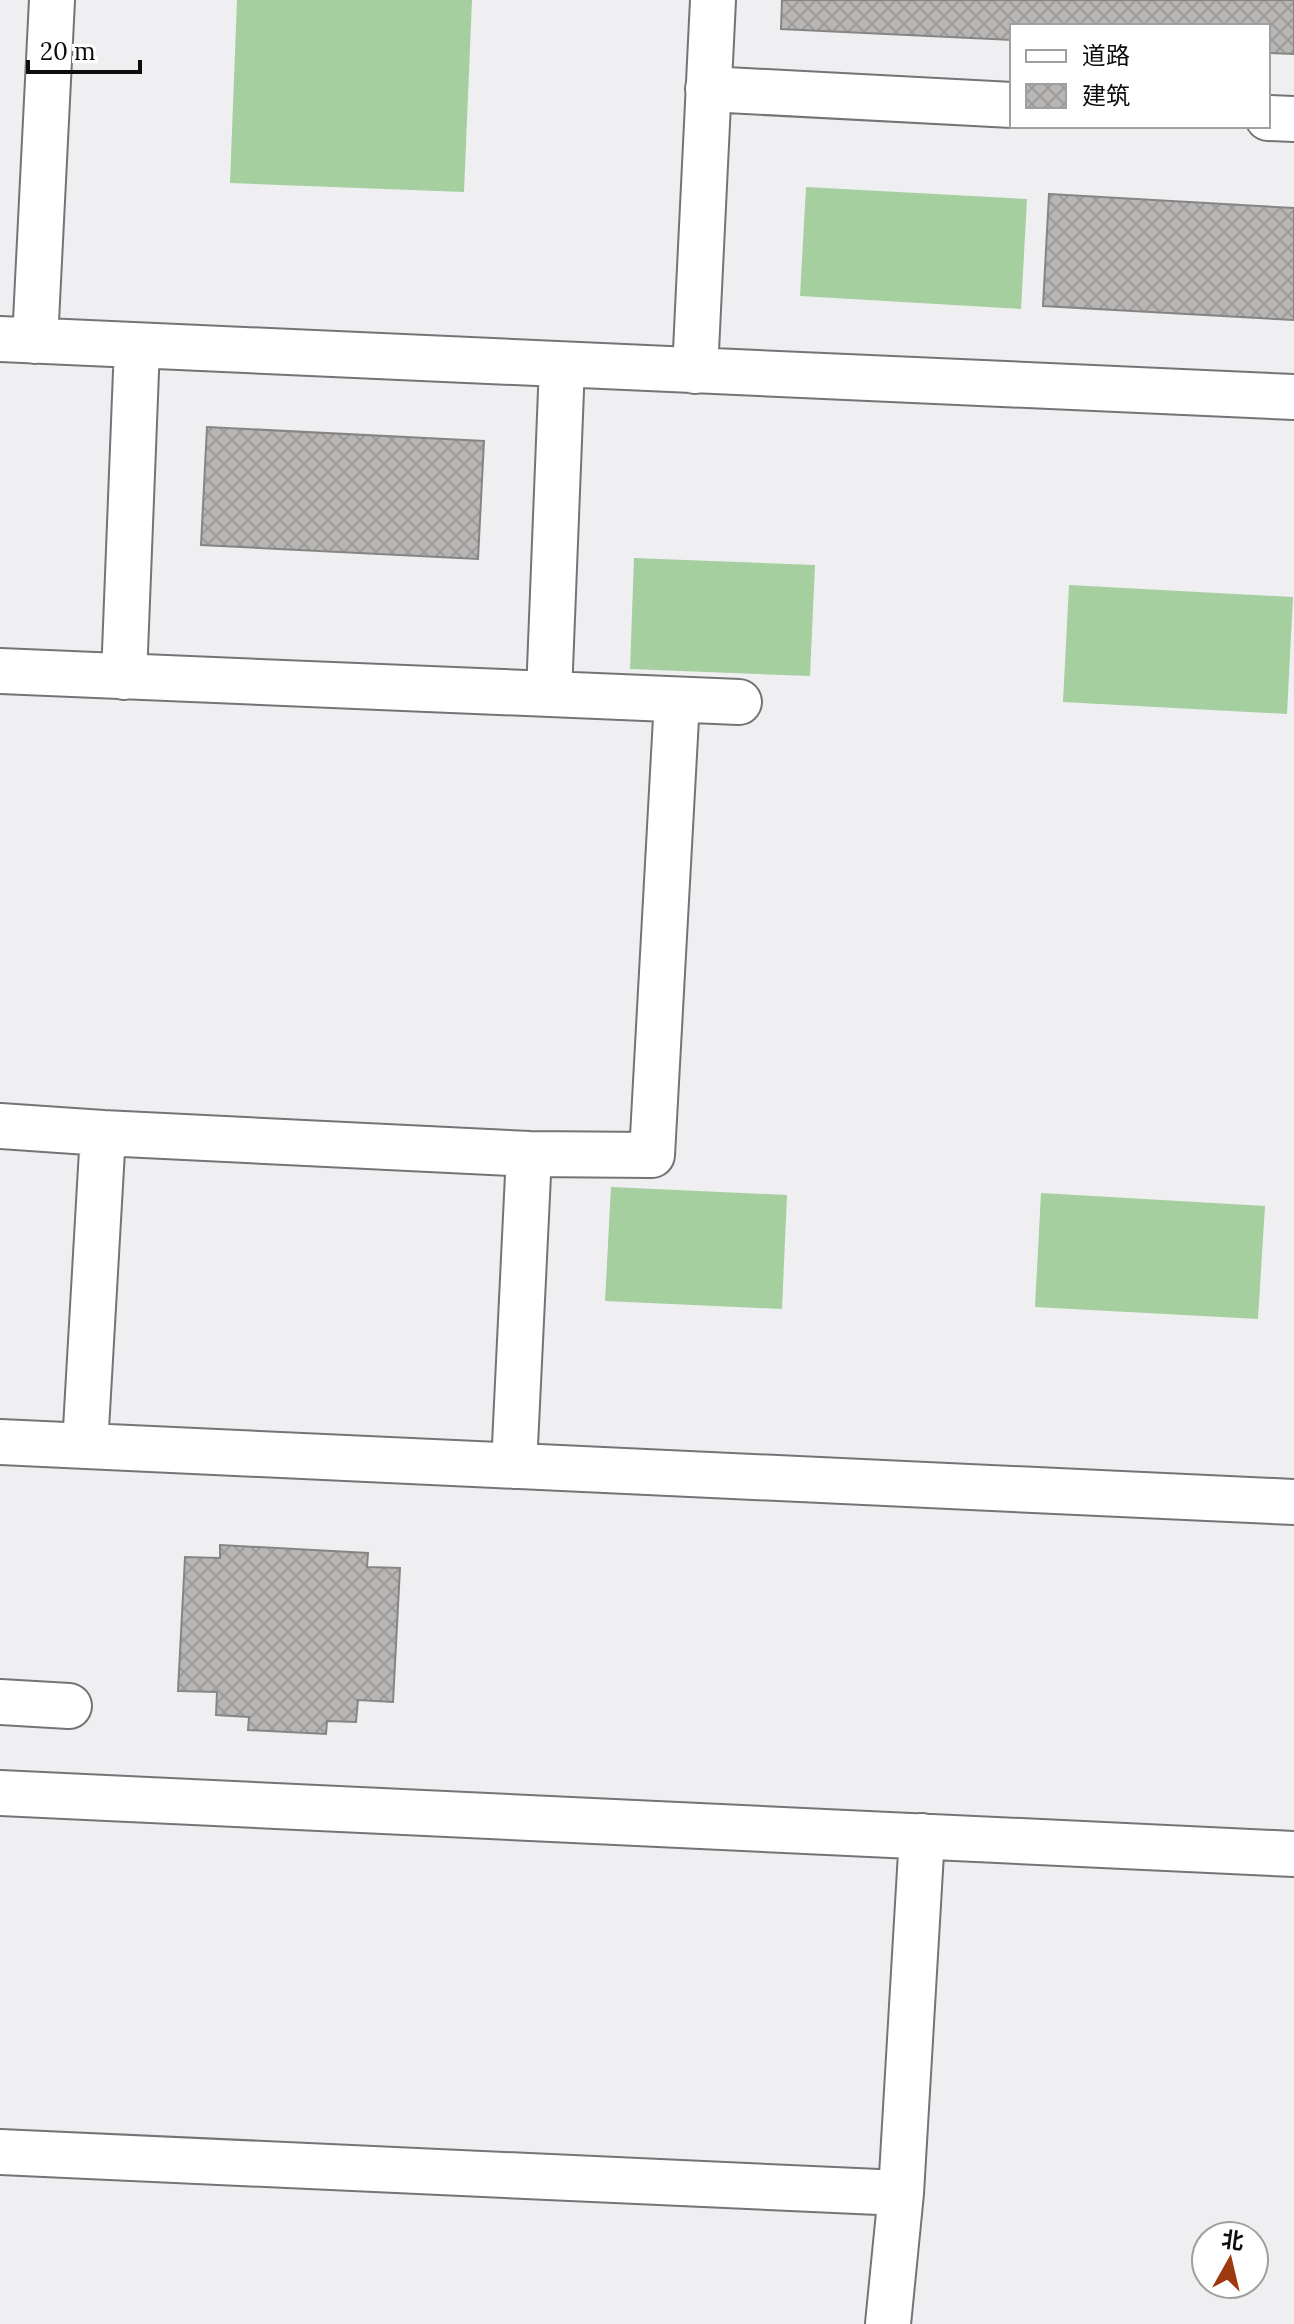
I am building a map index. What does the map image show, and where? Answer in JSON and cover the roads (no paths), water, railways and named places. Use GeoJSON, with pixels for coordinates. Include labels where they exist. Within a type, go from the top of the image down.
{"type":"FeatureCollection","features":[{"type":"Feature","properties":{"kind":"lane"},"geometry":{"type":"LineString","coordinates":[[52,0],[18,340],[1294,397]]}},
{"type":"Feature","properties":{"kind":"lane"},"geometry":{"type":"LineString","coordinates":[[695,371],[713,0]]}},
{"type":"Feature","properties":{"kind":"lane"},"geometry":{"type":"LineString","coordinates":[[708,89],[1010,105]]}},
{"type":"Feature","properties":{"kind":"lane"},"geometry":{"type":"LineString","coordinates":[[1270,118],[1294,119]]}},
{"type":"Feature","properties":{"kind":"lane"},"geometry":{"type":"LineString","coordinates":[[124,677],[137,346]]}},
{"type":"Feature","properties":{"kind":"lane"},"geometry":{"type":"LineString","coordinates":[[549,694],[562,365]]}},
{"type":"Feature","properties":{"kind":"lane"},"geometry":{"type":"LineString","coordinates":[[0,671],[739,702]]}},
{"type":"Feature","properties":{"kind":"lane"},"geometry":{"type":"LineString","coordinates":[[0,1126],[529,1154],[652,1155],[677,700]]}},
{"type":"Feature","properties":{"kind":"lane"},"geometry":{"type":"LineString","coordinates":[[85,1446],[103,1133]]}},
{"type":"Feature","properties":{"kind":"lane"},"geometry":{"type":"LineString","coordinates":[[514,1466],[529,1154]]}},
{"type":"Feature","properties":{"kind":"lane"},"geometry":{"type":"LineString","coordinates":[[0,1442],[1294,1502]]}},
{"type":"Feature","properties":{"kind":"lane"},"geometry":{"type":"LineString","coordinates":[[0,1702],[69,1706]]}},
{"type":"Feature","properties":{"kind":"lane"},"geometry":{"type":"LineString","coordinates":[[0,1793],[1294,1854]]}},
{"type":"Feature","properties":{"kind":"lane"},"geometry":{"type":"LineString","coordinates":[[888,2324],[901,2193],[922,1836]]}},
{"type":"Feature","properties":{"kind":"lane"},"geometry":{"type":"LineString","coordinates":[[0,2152],[901,2193]]}}]}
